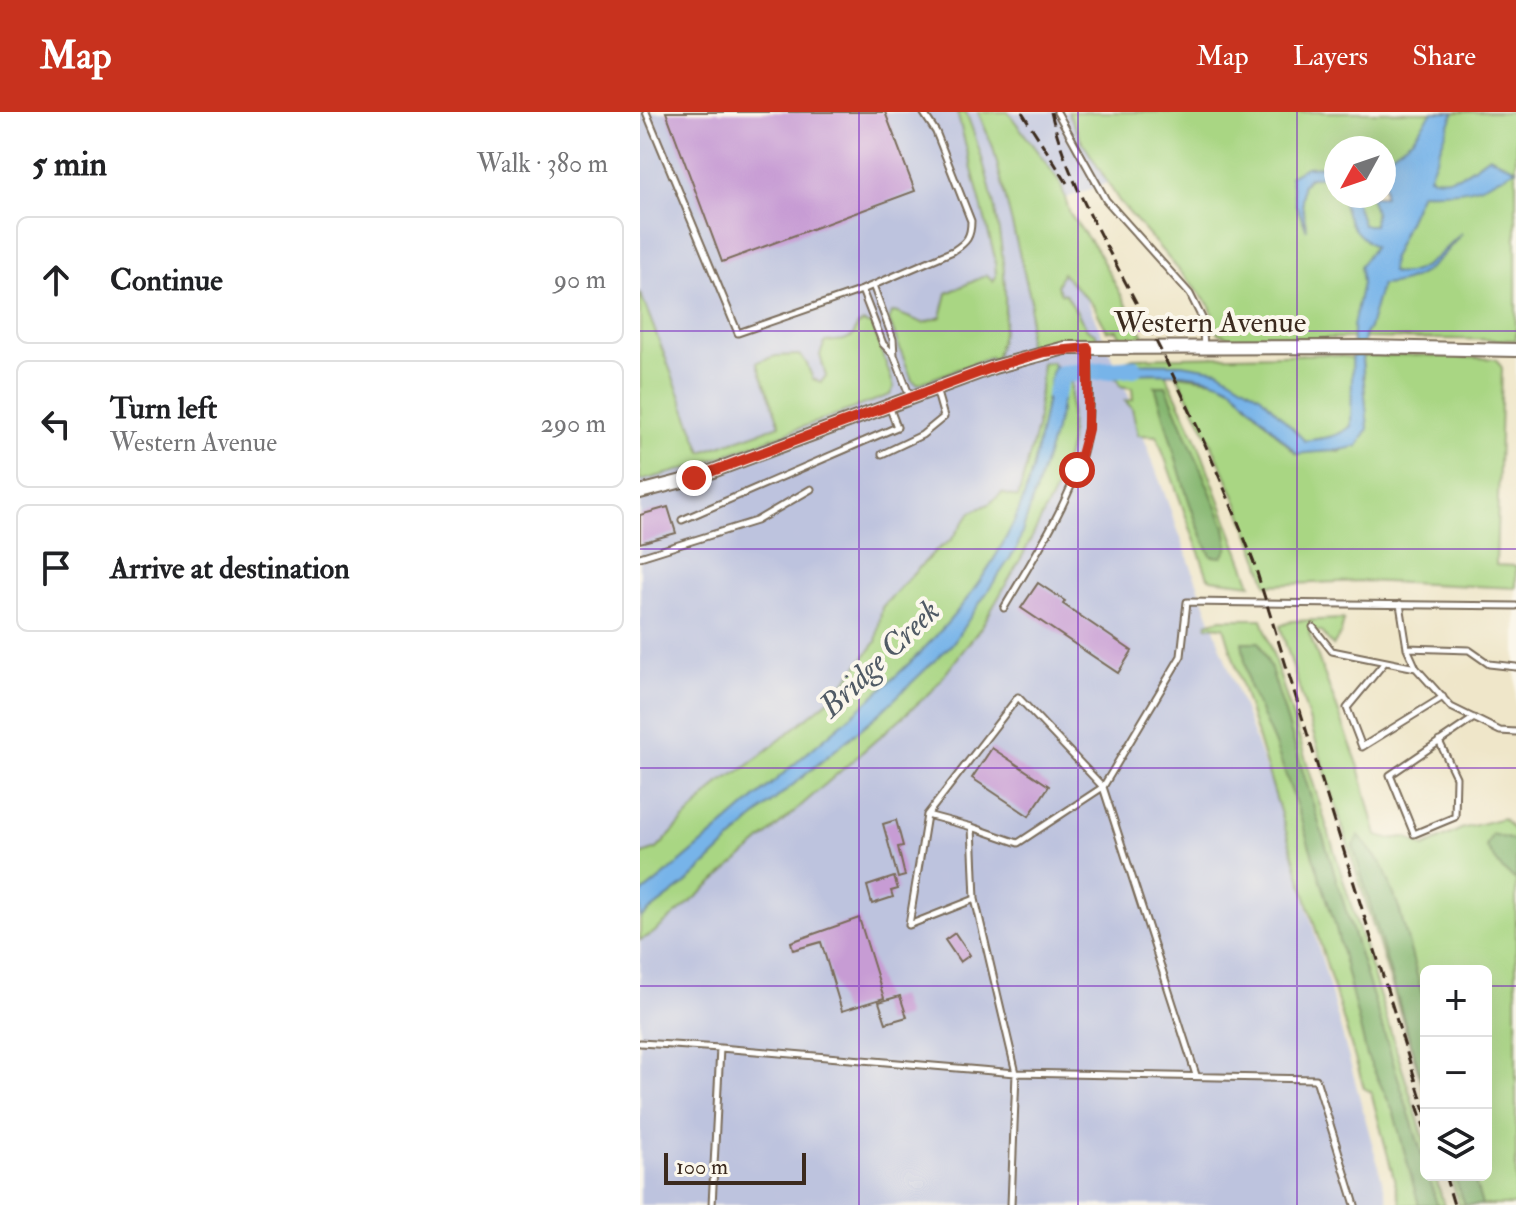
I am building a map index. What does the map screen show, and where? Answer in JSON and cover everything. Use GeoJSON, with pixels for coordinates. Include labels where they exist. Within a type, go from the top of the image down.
{"type":"FeatureCollection","features":[{"type":"Feature","properties":{"kind":"street","name":"Western Avenue"},"geometry":{"type":"LineString","coordinates":[[640,492],[694,478],[935,388],[1044,352],[1088,348],[1516,350]]}},
{"type":"Feature","properties":{"kind":"lane"},"geometry":{"type":"LineString","coordinates":[[646,112],[738,333],[862,290],[966,243],[971,235],[971,221],[936,132],[923,112]]}},
{"type":"Feature","properties":{"kind":"lane"},"geometry":{"type":"LineString","coordinates":[[1057,112],[1106,200],[1190,294],[1202,318],[1204,348]]}},
{"type":"Feature","properties":{"kind":"lane"},"geometry":{"type":"LineString","coordinates":[[873,285],[910,397]]}},
{"type":"Feature","properties":{"kind":"lane"},"geometry":{"type":"LineString","coordinates":[[862,290],[883,344],[894,355]]}},
{"type":"Feature","properties":{"kind":"lane"},"geometry":{"type":"LineString","coordinates":[[1004,608],[1042,542],[1077,470],[1088,429],[1088,348]]}},
{"type":"Feature","properties":{"kind":"lane"},"geometry":{"type":"LineString","coordinates":[[882,454],[922,435],[944,417],[935,388]]}},
{"type":"Feature","properties":{"kind":"lane"},"geometry":{"type":"LineString","coordinates":[[682,520],[897,427],[889,405]]}},
{"type":"Feature","properties":{"kind":"lane"},"geometry":{"type":"LineString","coordinates":[[640,557],[756,521],[811,489]]}},
{"type":"Feature","properties":{"kind":"lane"},"geometry":{"type":"LineString","coordinates":[[927,815],[1018,843],[1103,787],[1181,656],[1187,602],[1516,606]]}},
{"type":"Feature","properties":{"kind":"lane"},"geometry":{"type":"LineString","coordinates":[[1400,604],[1407,648],[1416,668],[1451,707],[1500,731],[1516,732]]}},
{"type":"Feature","properties":{"kind":"lane"},"geometry":{"type":"LineString","coordinates":[[1313,627],[1332,651],[1416,668]]}},
{"type":"Feature","properties":{"kind":"lane"},"geometry":{"type":"LineString","coordinates":[[1407,648],[1469,650],[1489,664],[1516,667]]}},
{"type":"Feature","properties":{"kind":"lane"},"geometry":{"type":"LineString","coordinates":[[1385,662],[1347,708],[1362,747],[1443,697]]}},
{"type":"Feature","properties":{"kind":"lane"},"geometry":{"type":"LineString","coordinates":[[975,899],[909,925],[927,815],[1018,697],[1103,787],[1196,1075]]}},
{"type":"Feature","properties":{"kind":"lane"},"geometry":{"type":"LineString","coordinates":[[1439,741],[1456,777],[1455,817],[1414,834],[1390,775],[1439,741],[1474,718]]}},
{"type":"Feature","properties":{"kind":"lane"},"geometry":{"type":"LineString","coordinates":[[972,827],[975,899],[1016,1073],[1011,1205]]}},
{"type":"Feature","properties":{"kind":"lane"},"geometry":{"type":"LineString","coordinates":[[640,1043],[1016,1073],[1316,1079],[1355,1205]]}},
{"type":"Feature","properties":{"kind":"lane"},"geometry":{"type":"LineString","coordinates":[[712,1205],[720,1048]]}},
{"type":"Feature","properties":{"kind":"shaded area"},"geometry":{"type":"Polygon","coordinates":[[[640,112],[989,112],[1049,213],[1129,397],[1281,811],[1389,1205],[640,1205],[640,112]]]}},
{"type":"Feature","properties":{"kind":"shaded area"},"geometry":{"type":"Polygon","coordinates":[[[1005,112],[1087,112],[1123,177],[1066,198],[1005,112]]]}},
{"type":"Feature","properties":{"kind":"green space"},"geometry":{"type":"Polygon","coordinates":[[[957,112],[966,112],[995,210],[1005,286],[1004,323],[995,359],[990,357],[918,384],[912,380],[889,320],[892,313],[923,323],[941,317],[947,293],[987,275],[993,282],[996,276],[995,258],[957,112]]]}},
{"type":"Feature","properties":{"kind":"green space"},"geometry":{"type":"Polygon","coordinates":[[[978,112],[1008,112],[1060,182],[1070,214],[1096,249],[1147,339],[1122,341],[1117,330],[1107,331],[1094,306],[1062,273],[1057,286],[1061,293],[1066,294],[1087,329],[1096,334],[1096,340],[1027,345],[1031,301],[993,147],[978,112]]]}},
{"type":"Feature","properties":{"kind":"green space"},"geometry":{"type":"Polygon","coordinates":[[[1068,112],[1516,112],[1516,340],[1364,338],[1354,332],[1353,338],[1236,340],[1218,333],[1210,306],[1119,201],[1068,112]]]}},
{"type":"Feature","properties":{"kind":"green space"},"geometry":{"type":"Polygon","coordinates":[[[640,292],[702,452],[780,425],[757,362],[776,356],[799,355],[806,362],[813,379],[821,382],[826,376],[820,355],[825,342],[853,336],[857,326],[863,322],[873,326],[894,387],[890,395],[693,467],[640,481],[640,292]]]}},
{"type":"Feature","properties":{"kind":"green space"},"geometry":{"type":"Polygon","coordinates":[[[1327,354],[1354,358],[1351,426],[1336,436],[1305,441],[1218,370],[1121,363],[1133,358],[1327,354]]]}},
{"type":"Feature","properties":{"kind":"green space"},"geometry":{"type":"Polygon","coordinates":[[[1421,355],[1496,359],[1502,368],[1496,565],[1516,566],[1516,588],[1362,581],[1267,585],[1227,478],[1177,375],[1220,381],[1233,388],[1296,454],[1319,450],[1340,452],[1368,429],[1362,358],[1421,355]]]}},
{"type":"Feature","properties":{"kind":"green space"},"geometry":{"type":"Polygon","coordinates":[[[1051,362],[1054,365],[1028,486],[1013,524],[970,595],[919,654],[890,681],[640,895],[640,855],[657,849],[719,783],[745,768],[834,696],[876,642],[882,607],[935,551],[951,540],[971,512],[989,504],[1002,493],[1018,498],[1037,428],[1042,363],[1051,362]]]}},
{"type":"Feature","properties":{"kind":"green space"},"geometry":{"type":"Polygon","coordinates":[[[1165,373],[1196,438],[1251,584],[1208,577],[1157,436],[1138,435],[1132,408],[1125,401],[1133,400],[1132,388],[1120,386],[1118,379],[1105,376],[1165,373]]]}},
{"type":"Feature","properties":{"kind":"green space"},"geometry":{"type":"Polygon","coordinates":[[[1067,376],[1071,382],[1070,442],[1061,479],[1024,553],[982,626],[932,691],[699,895],[651,935],[640,940],[640,918],[685,884],[766,807],[880,713],[1017,548],[1057,424],[1067,376]]]}},
{"type":"Feature","properties":{"kind":"green space"},"geometry":{"type":"Polygon","coordinates":[[[1155,386],[1166,386],[1225,527],[1228,547],[1222,557],[1211,556],[1202,536],[1155,386]]]}},
{"type":"Feature","properties":{"kind":"green space"},"geometry":{"type":"Polygon","coordinates":[[[1221,619],[1262,619],[1420,1126],[1420,1181],[1437,1181],[1444,1205],[1401,1205],[1371,1092],[1364,1088],[1224,627],[1207,626],[1207,623],[1221,619]]]}},
{"type":"Feature","properties":{"kind":"green space"},"geometry":{"type":"Polygon","coordinates":[[[1344,619],[1341,633],[1333,646],[1321,631],[1309,633],[1359,767],[1377,836],[1388,839],[1406,837],[1424,847],[1461,829],[1503,818],[1516,833],[1516,1205],[1459,1205],[1452,1181],[1492,1181],[1492,965],[1420,965],[1420,1077],[1280,626],[1292,621],[1344,619]]]}},
{"type":"Feature","properties":{"kind":"green space"},"geometry":{"type":"Polygon","coordinates":[[[1242,642],[1259,642],[1271,669],[1420,1149],[1420,1181],[1430,1181],[1437,1205],[1419,1205],[1394,1113],[1367,1056],[1335,924],[1296,804],[1274,742],[1249,686],[1242,642]]]}},
{"type":"Feature","properties":{"kind":"green space"},"geometry":{"type":"Polygon","coordinates":[[[1492,834],[1516,841],[1516,880],[1503,870],[1486,847],[1492,834]]]}},
{"type":"Feature","properties":{"kind":"green space"},"geometry":{"type":"Polygon","coordinates":[[[1359,836],[1383,866],[1399,908],[1420,987],[1420,1075],[1353,846],[1359,836]]]}},
{"type":"Feature","properties":{"kind":"green space"},"geometry":{"type":"Polygon","coordinates":[[[1456,1181],[1475,1181],[1482,1205],[1465,1205],[1456,1181]]]}},
{"type":"Feature","properties":{"kind":"water"},"geometry":{"type":"Polygon","coordinates":[[[1432,112],[1454,112],[1429,177],[1454,177],[1489,156],[1516,169],[1471,189],[1421,192],[1392,258],[1391,272],[1402,274],[1421,268],[1462,233],[1428,270],[1408,280],[1381,285],[1364,336],[1362,361],[1368,429],[1358,446],[1297,454],[1233,388],[1219,382],[1188,375],[1107,374],[1121,363],[1182,364],[1218,370],[1261,396],[1305,441],[1346,430],[1351,426],[1353,326],[1362,283],[1360,266],[1374,247],[1360,236],[1345,208],[1358,208],[1363,225],[1374,225],[1374,208],[1396,208],[1396,150],[1413,138],[1432,112]]]}},
{"type":"Feature","properties":{"kind":"water"},"geometry":{"type":"Polygon","coordinates":[[[1324,166],[1324,177],[1310,177],[1302,186],[1307,230],[1296,205],[1290,176],[1306,167],[1324,166]]]}},
{"type":"Feature","properties":{"kind":"water"},"geometry":{"type":"Polygon","coordinates":[[[1054,365],[1067,376],[1057,424],[1017,548],[952,644],[880,713],[766,807],[685,884],[640,918],[640,895],[890,681],[919,654],[970,595],[1013,524],[1028,486],[1054,365]]]}},
{"type":"Feature","properties":{"kind":"building"},"geometry":{"type":"Polygon","coordinates":[[[666,112],[885,112],[915,191],[722,262],[666,112]]]}},
{"type":"Feature","properties":{"kind":"building"},"geometry":{"type":"Polygon","coordinates":[[[668,507],[676,533],[640,543],[640,515],[668,507]]]}},
{"type":"Feature","properties":{"kind":"building"},"geometry":{"type":"Polygon","coordinates":[[[1038,583],[1132,651],[1118,673],[1021,608],[1038,583]]]}},
{"type":"Feature","properties":{"kind":"building"},"geometry":{"type":"Polygon","coordinates":[[[992,748],[1049,786],[1029,816],[972,778],[992,748]]]}},
{"type":"Feature","properties":{"kind":"building"},"geometry":{"type":"Polygon","coordinates":[[[896,820],[903,846],[898,847],[905,876],[898,878],[883,824],[896,820]]]}},
{"type":"Feature","properties":{"kind":"building"},"geometry":{"type":"Polygon","coordinates":[[[894,877],[898,889],[891,891],[893,897],[872,904],[867,886],[894,877]]]}},
{"type":"Feature","properties":{"kind":"building"},"geometry":{"type":"Polygon","coordinates":[[[859,918],[884,998],[842,1011],[821,942],[793,950],[791,942],[859,918]]]}},
{"type":"Feature","properties":{"kind":"building"},"geometry":{"type":"Polygon","coordinates":[[[955,933],[970,955],[960,962],[945,940],[955,933]]]}},
{"type":"Feature","properties":{"kind":"building"},"geometry":{"type":"Polygon","coordinates":[[[900,996],[907,1017],[886,1023],[879,1002],[900,996]]]}},
{"type":"Feature","properties":{"kind":"waterway","name":"Bridge Creek"},"geometry":{"type":"LineString","coordinates":[[1055,395],[1062,374],[1134,368]]}},
{"type":"Feature","properties":{"kind":"railway"},"geometry":{"type":"LineString","coordinates":[[1022,112],[1067,183]]}},
{"type":"Feature","properties":{"kind":"railway"},"geometry":{"type":"LineString","coordinates":[[1051,112],[1079,192],[1189,409],[1254,563],[1424,1109]]}},
{"type":"Feature","properties":{"kind":"railway"},"geometry":{"type":"LineString","coordinates":[[1417,1105],[1420,1114]]}},
{"type":"Feature","properties":{"kind":"railway"},"geometry":{"type":"LineString","coordinates":[[1447,1181],[1454,1205]]}},
{"type":"Feature","properties":{"kind":"route"},"geometry":{"type":"LineString","coordinates":[[694,478],[994,367],[1044,352],[1088,348],[1088,429],[1077,470]]}}]}
